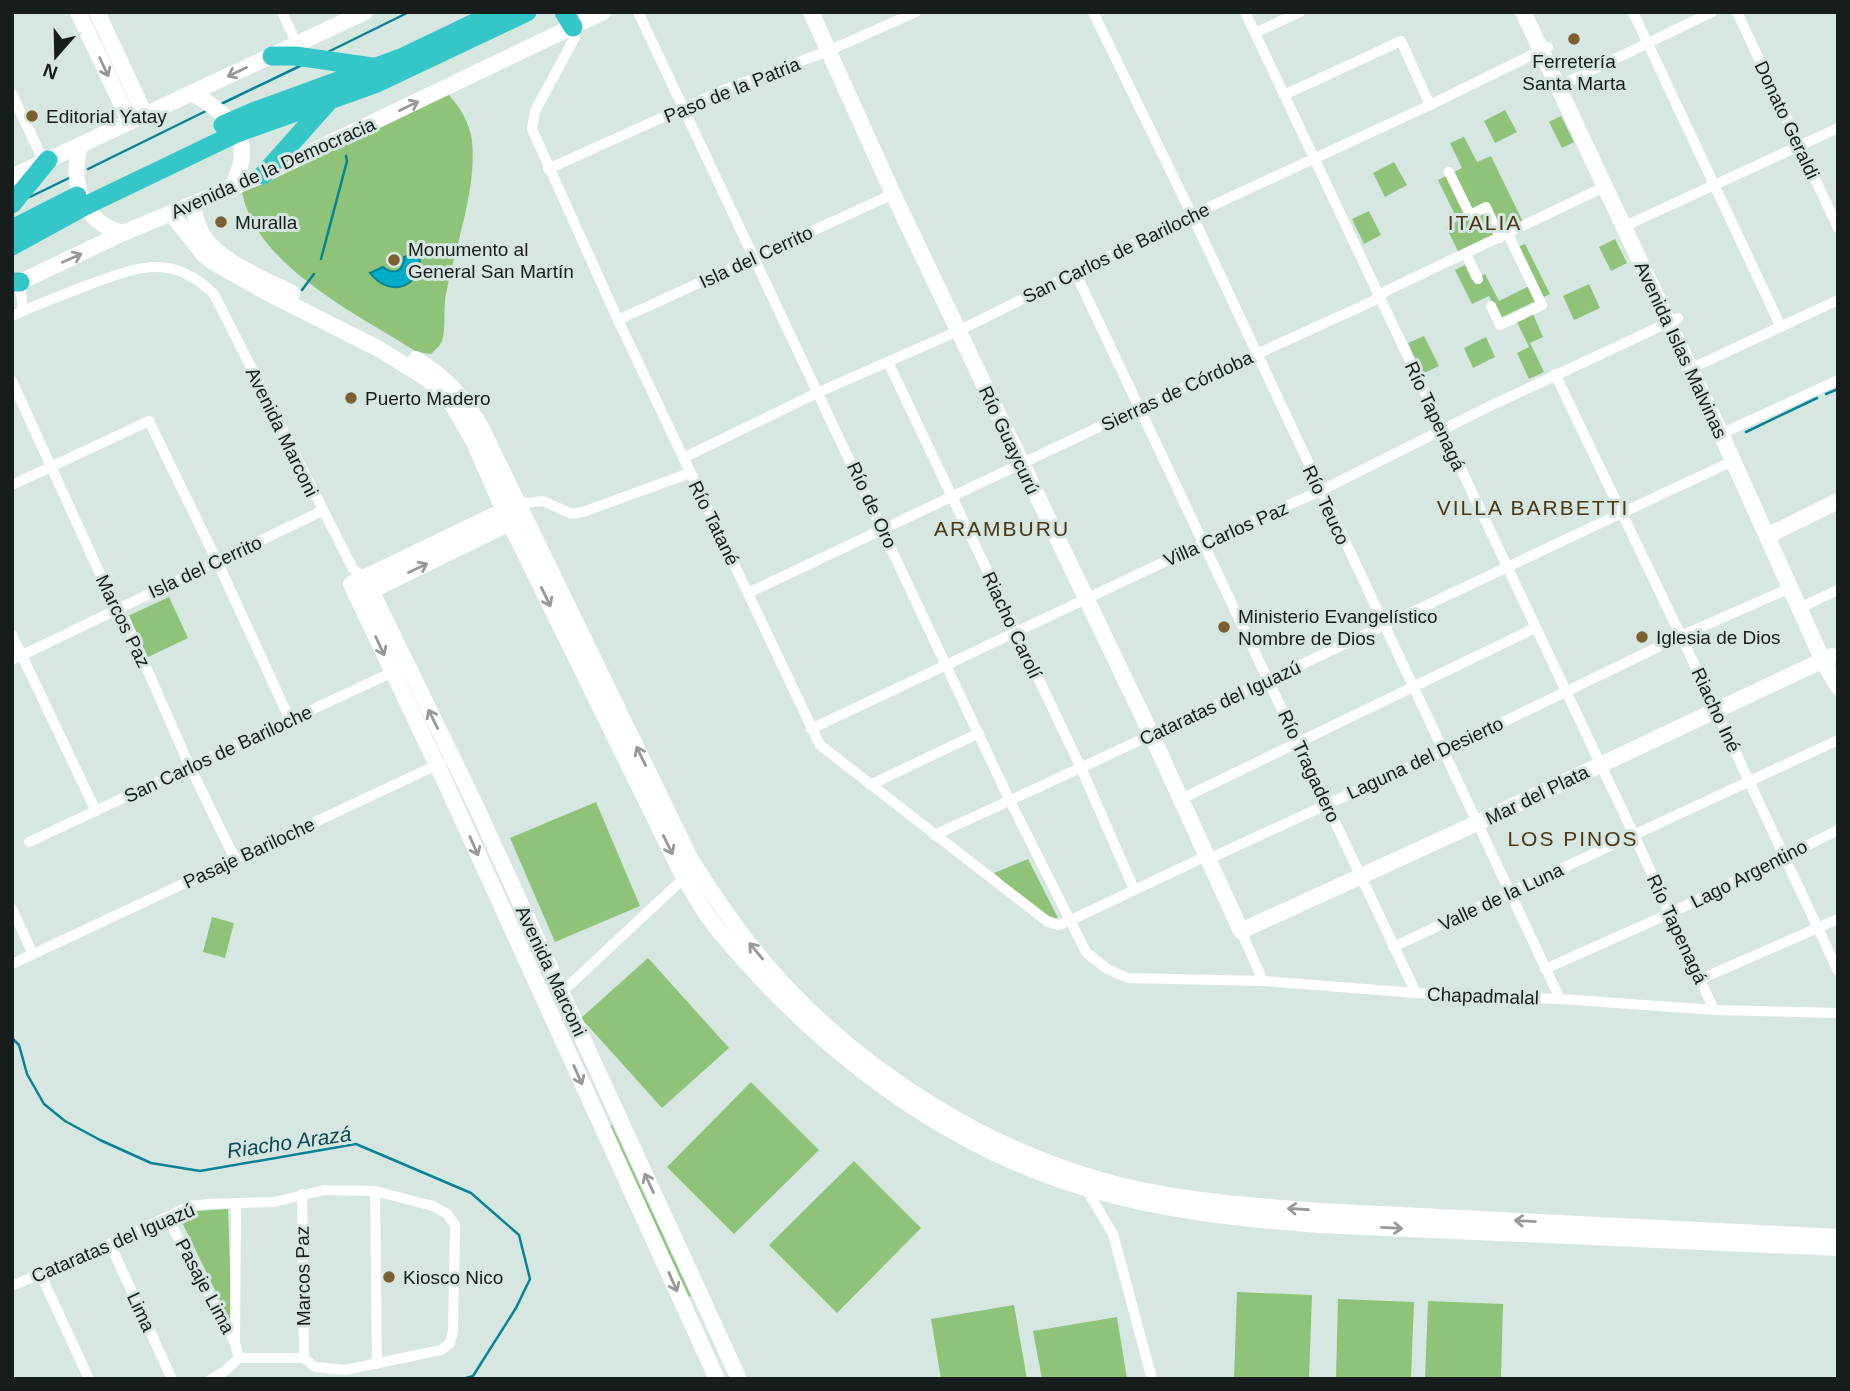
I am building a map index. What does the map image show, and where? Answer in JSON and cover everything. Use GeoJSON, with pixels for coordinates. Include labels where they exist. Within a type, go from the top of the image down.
{"type":"FeatureCollection","features":[{"type":"Feature","properties":{"kind":"highway","name":"Avenida de la Democracia"},"geometry":{"type":"LineString","coordinates":[[12,229],[83,200],[234,127],[377,67],[496,12]]}},
{"type":"Feature","properties":{"kind":"highway","name":"Avenida de la Democracia"},"geometry":{"type":"LineString","coordinates":[[234,127],[329,101],[404,71],[527,12]]}},
{"type":"Feature","properties":{"kind":"highway"},"geometry":{"type":"LineString","coordinates":[[272,56],[309,54],[377,67]]}},
{"type":"Feature","properties":{"kind":"highway"},"geometry":{"type":"LineString","coordinates":[[263,175],[329,101]]}},
{"type":"Feature","properties":{"kind":"highway"},"geometry":{"type":"LineString","coordinates":[[12,205],[46,161]]}},
{"type":"Feature","properties":{"kind":"highway","name":"Avenida de la Democracia"},"geometry":{"type":"LineString","coordinates":[[12,246],[83,200]]}},
{"type":"Feature","properties":{"kind":"street"},"geometry":{"type":"LineString","coordinates":[[78,12],[137,119]]}},
{"type":"Feature","properties":{"kind":"street"},"geometry":{"type":"LineString","coordinates":[[97,12],[137,119]]}},
{"type":"Feature","properties":{"kind":"street"},"geometry":{"type":"LineString","coordinates":[[282,12],[309,54],[365,12]]}},
{"type":"Feature","properties":{"kind":"street","name":"Avenida de la Democracia"},"geometry":{"type":"LineString","coordinates":[[15,283],[123,233],[263,175],[533,47],[568,20],[603,12]]}},
{"type":"Feature","properties":{"kind":"street","name":"Río de Oro"},"geometry":{"type":"LineString","coordinates":[[638,12],[979,733],[1063,923],[1086,952],[1107,970],[1128,978]]}},
{"type":"Feature","properties":{"kind":"street","name":"Río Guaycurú"},"geometry":{"type":"LineString","coordinates":[[811,12],[893,194],[1152,736],[1263,981]]}},
{"type":"Feature","properties":{"kind":"street","name":"Paso de la Patria"},"geometry":{"type":"LineString","coordinates":[[548,169],[721,91],[828,51],[915,12]]}},
{"type":"Feature","properties":{"kind":"street","name":"Río Teuco"},"geometry":{"type":"LineString","coordinates":[[1093,12],[1192,215],[1560,999]]}},
{"type":"Feature","properties":{"kind":"street","name":"Río Tapenagá"},"geometry":{"type":"LineString","coordinates":[[1245,12],[1671,913],[1714,1010]]}},
{"type":"Feature","properties":{"kind":"street"},"geometry":{"type":"LineString","coordinates":[[1255,33],[1300,12]]}},
{"type":"Feature","properties":{"kind":"street","name":"Avenida Islas Malvinas"},"geometry":{"type":"LineString","coordinates":[[1523,12],[1544,49],[1726,433],[1831,662],[1838,687]]}},
{"type":"Feature","properties":{"kind":"street","name":"Avenida Islas Malvinas"},"geometry":{"type":"LineString","coordinates":[[1533,12],[1544,49]]}},
{"type":"Feature","properties":{"kind":"street"},"geometry":{"type":"LineString","coordinates":[[1633,12],[1781,327]]}},
{"type":"Feature","properties":{"kind":"street"},"geometry":{"type":"LineString","coordinates":[[1561,85],[1712,12]]}},
{"type":"Feature","properties":{"kind":"street","name":"Donato Geraldi"},"geometry":{"type":"LineString","coordinates":[[1737,12],[1838,228]]}},
{"type":"Feature","properties":{"kind":"street","name":"Río Tatané"},"geometry":{"type":"LineString","coordinates":[[568,20],[575,37],[535,111],[532,130],[618,320],[811,729],[820,745],[934,835],[1048,922],[1063,923]]}},
{"type":"Feature","properties":{"kind":"street"},"geometry":{"type":"LineString","coordinates":[[1284,95],[1401,41],[1430,106]]}},
{"type":"Feature","properties":{"kind":"street","name":"San Carlos de Bariloche"},"geometry":{"type":"LineString","coordinates":[[683,458],[819,392],[958,331],[1192,215],[1430,106],[1544,49]]}},
{"type":"Feature","properties":{"kind":"street"},"geometry":{"type":"LineString","coordinates":[[12,177],[272,56]]}},
{"type":"Feature","properties":{"kind":"street","name":"Avenida Islas Malvinas"},"geometry":{"type":"LineString","coordinates":[[1561,85],[1604,187],[1628,226]]}},
{"type":"Feature","properties":{"kind":"street"},"geometry":{"type":"LineString","coordinates":[[192,93],[218,108],[234,127],[241,145],[241,159],[237,178],[230,189]]}},
{"type":"Feature","properties":{"kind":"street"},"geometry":{"type":"LineString","coordinates":[[12,94],[46,161]]}},
{"type":"Feature","properties":{"kind":"street"},"geometry":{"type":"LineString","coordinates":[[1628,226],[1838,128]]}},
{"type":"Feature","properties":{"kind":"street"},"geometry":{"type":"LineString","coordinates":[[80,146],[76,161],[76,178],[83,200],[108,229],[123,233]]}},
{"type":"Feature","properties":{"kind":"street"},"geometry":{"type":"LineString","coordinates":[[1450,172],[1470,215],[1486,207],[1542,305],[1500,325],[1491,306]]}},
{"type":"Feature","properties":{"kind":"street","name":"Sierras de Córdoba"},"geometry":{"type":"LineString","coordinates":[[748,593],[1020,463],[1256,355],[1604,187]]}},
{"type":"Feature","properties":{"kind":"street","name":"Isla del Cerrito"},"geometry":{"type":"LineString","coordinates":[[618,320],[893,194]]}},
{"type":"Feature","properties":{"kind":"street"},"geometry":{"type":"LineString","coordinates":[[192,205],[202,235],[222,254],[246,270],[385,340],[455,388],[480,425],[517,520],[684,878],[710,919],[775,994],[856,1066],[911,1106],[968,1140],[1014,1162],[1086,1189],[1175,1210],[1268,1221],[1838,1248]]}},
{"type":"Feature","properties":{"kind":"street"},"geometry":{"type":"LineString","coordinates":[[171,214],[212,262],[402,362],[442,392],[474,442],[517,520],[691,860],[726,915],[785,986],[821,1021],[862,1056],[916,1095],[973,1128],[1019,1150],[1088,1176],[1205,1201],[1320,1211],[1838,1237]]}},
{"type":"Feature","properties":{"kind":"street"},"geometry":{"type":"LineString","coordinates":[[1466,254],[1478,279]]}},
{"type":"Feature","properties":{"kind":"street","name":"Avenida Marconi"},"geometry":{"type":"LineString","coordinates":[[23,311],[136,268],[165,268],[183,272],[199,279],[214,294],[400,669],[452,757],[739,1379]]}},
{"type":"Feature","properties":{"kind":"street","name":"Río Tragadero"},"geometry":{"type":"LineString","coordinates":[[1076,274],[1416,993]]}},
{"type":"Feature","properties":{"kind":"street"},"geometry":{"type":"LineString","coordinates":[[12,316],[23,311],[15,283]]}},
{"type":"Feature","properties":{"kind":"street"},"geometry":{"type":"LineString","coordinates":[[1695,367],[1838,300]]}},
{"type":"Feature","properties":{"kind":"street","name":"Villa Carlos Paz"},"geometry":{"type":"LineString","coordinates":[[811,729],[1320,491],[1555,374],[1673,320]]}},
{"type":"Feature","properties":{"kind":"street","name":"Riacho Carolí"},"geometry":{"type":"LineString","coordinates":[[887,362],[1081,768],[1134,889]]}},
{"type":"Feature","properties":{"kind":"street","name":"Riacho Iné"},"geometry":{"type":"LineString","coordinates":[[1555,374],[1838,971]]}},
{"type":"Feature","properties":{"kind":"street"},"geometry":{"type":"LineString","coordinates":[[1726,433],[1838,380]]}},
{"type":"Feature","properties":{"kind":"street","name":"Marcos Paz"},"geometry":{"type":"LineString","coordinates":[[12,382],[235,859]]}},
{"type":"Feature","properties":{"kind":"street"},"geometry":{"type":"LineString","coordinates":[[12,485],[149,421],[290,720]]}},
{"type":"Feature","properties":{"kind":"street","name":"Avenida Islas Malvinas"},"geometry":{"type":"LineString","coordinates":[[1726,433],[1732,461],[1771,534],[1790,588],[1804,606]]}},
{"type":"Feature","properties":{"kind":"street","name":"Cataratas del Iguazú"},"geometry":{"type":"LineString","coordinates":[[934,835],[1152,736],[1732,461]]}},
{"type":"Feature","properties":{"kind":"street"},"geometry":{"type":"LineString","coordinates":[[359,584],[517,520],[543,501],[572,514],[583,512],[690,472]]}},
{"type":"Feature","properties":{"kind":"street"},"geometry":{"type":"LineString","coordinates":[[1771,534],[1838,501]]}},
{"type":"Feature","properties":{"kind":"street","name":"Isla del Cerrito"},"geometry":{"type":"LineString","coordinates":[[17,657],[322,512]]}},
{"type":"Feature","properties":{"kind":"street","name":"Laguna del Desierto"},"geometry":{"type":"LineString","coordinates":[[1063,923],[1443,751],[1681,636],[1790,588]]}},
{"type":"Feature","properties":{"kind":"street"},"geometry":{"type":"LineString","coordinates":[[1804,606],[1838,590]]}},
{"type":"Feature","properties":{"kind":"street"},"geometry":{"type":"LineString","coordinates":[[1181,799],[1535,628]]}},
{"type":"Feature","properties":{"kind":"street"},"geometry":{"type":"LineString","coordinates":[[12,635],[17,657],[96,811]]}},
{"type":"Feature","properties":{"kind":"street","name":"Mar del Plata"},"geometry":{"type":"LineString","coordinates":[[1241,932],[1716,710],[1831,662]]}},
{"type":"Feature","properties":{"kind":"street","name":"San Carlos de Bariloche"},"geometry":{"type":"LineString","coordinates":[[29,842],[400,669]]}},
{"type":"Feature","properties":{"kind":"street","name":"Avenida Marconi"},"geometry":{"type":"LineString","coordinates":[[400,669],[436,765],[717,1379]]}},
{"type":"Feature","properties":{"kind":"street"},"geometry":{"type":"LineString","coordinates":[[870,785],[979,733]]}},
{"type":"Feature","properties":{"kind":"street","name":"Valle de la Luna"},"geometry":{"type":"LineString","coordinates":[[1393,947],[1838,740]]}},
{"type":"Feature","properties":{"kind":"street","name":"Pasaje Bariloche"},"geometry":{"type":"LineString","coordinates":[[12,964],[452,757]]}},
{"type":"Feature","properties":{"kind":"street","name":"Lago Argentino"},"geometry":{"type":"LineString","coordinates":[[1545,969],[1671,913],[1838,830]]}},
{"type":"Feature","properties":{"kind":"street"},"geometry":{"type":"LineString","coordinates":[[544,1001],[561,993],[684,878]]}},
{"type":"Feature","properties":{"kind":"street"},"geometry":{"type":"LineString","coordinates":[[12,909],[33,954]]}},
{"type":"Feature","properties":{"kind":"street"},"geometry":{"type":"LineString","coordinates":[[1701,979],[1838,919]]}},
{"type":"Feature","properties":{"kind":"street","name":"Chapadmalal"},"geometry":{"type":"LineString","coordinates":[[1128,978],[1263,981],[1416,993],[1560,999],[1714,1010],[1838,1013]]}},
{"type":"Feature","properties":{"kind":"street"},"geometry":{"type":"LineString","coordinates":[[1086,1189],[1113,1234],[1152,1379]]}},
{"type":"Feature","properties":{"kind":"street","name":"Cataratas del Iguazú"},"geometry":{"type":"LineString","coordinates":[[12,1286],[190,1206],[274,1202],[324,1190],[375,1191],[433,1206],[447,1214],[455,1225],[453,1331],[450,1343],[441,1350],[377,1364]]}},
{"type":"Feature","properties":{"kind":"street"},"geometry":{"type":"LineString","coordinates":[[211,1379],[239,1358],[304,1357],[315,1367],[345,1370],[377,1364],[375,1191]]}},
{"type":"Feature","properties":{"kind":"street","name":"Marcos Paz"},"geometry":{"type":"LineString","coordinates":[[302,1194],[304,1357]]}},
{"type":"Feature","properties":{"kind":"street"},"geometry":{"type":"LineString","coordinates":[[235,1343],[236,1204]]}},
{"type":"Feature","properties":{"kind":"street","name":"Pasaje Lima"},"geometry":{"type":"LineString","coordinates":[[167,1217],[235,1343],[239,1358]]}},
{"type":"Feature","properties":{"kind":"street","name":"Lima"},"geometry":{"type":"LineString","coordinates":[[110,1244],[172,1379]]}},
{"type":"Feature","properties":{"kind":"street"},"geometry":{"type":"LineString","coordinates":[[40,1273],[89,1379]]}},
{"type":"Feature","properties":{"kind":"street"},"geometry":{"type":"LineString","coordinates":[[686,1311],[704,1301]]}},
{"type":"Feature","properties":{"kind":"green space"},"geometry":{"type":"Polygon","coordinates":[[[448,94],[467,121],[473,160],[468,198],[446,294],[442,340],[431,354],[417,352],[367,322],[287,265],[266,242],[251,218],[242,191],[448,94]]]}},
{"type":"Feature","properties":{"kind":"green space"},"geometry":{"type":"Polygon","coordinates":[[[1505,110],[1517,132],[1495,143],[1484,121],[1505,110]]]}},
{"type":"Feature","properties":{"kind":"green space"},"geometry":{"type":"Polygon","coordinates":[[[1561,116],[1574,142],[1562,148],[1549,122],[1561,116]]]}},
{"type":"Feature","properties":{"kind":"green space"},"geometry":{"type":"Polygon","coordinates":[[[1464,137],[1477,162],[1491,156],[1523,222],[1459,253],[1446,227],[1458,221],[1438,180],[1462,168],[1450,143],[1464,137]]]}},
{"type":"Feature","properties":{"kind":"green space"},"geometry":{"type":"Polygon","coordinates":[[[1394,162],[1407,185],[1385,197],[1373,173],[1394,162]]]}},
{"type":"Feature","properties":{"kind":"green space"},"geometry":{"type":"Polygon","coordinates":[[[1369,211],[1381,235],[1364,244],[1352,219],[1369,211]]]}},
{"type":"Feature","properties":{"kind":"green space"},"geometry":{"type":"Polygon","coordinates":[[[1615,239],[1627,263],[1611,271],[1599,247],[1615,239]]]}},
{"type":"Feature","properties":{"kind":"green space"},"geometry":{"type":"Polygon","coordinates":[[[1525,244],[1550,294],[1500,318],[1489,296],[1472,304],[1455,270],[1465,265],[1472,280],[1485,274],[1499,301],[1535,283],[1518,247],[1525,244]]]}},
{"type":"Feature","properties":{"kind":"green space"},"geometry":{"type":"Polygon","coordinates":[[[1589,284],[1600,308],[1574,320],[1563,296],[1589,284]]]}},
{"type":"Feature","properties":{"kind":"green space"},"geometry":{"type":"Polygon","coordinates":[[[1533,314],[1543,337],[1530,343],[1544,372],[1529,379],[1517,353],[1529,347],[1517,322],[1533,314]]]}},
{"type":"Feature","properties":{"kind":"green space"},"geometry":{"type":"Polygon","coordinates":[[[1424,336],[1439,366],[1422,374],[1408,343],[1424,336]]]}},
{"type":"Feature","properties":{"kind":"green space"},"geometry":{"type":"Polygon","coordinates":[[[1486,337],[1495,357],[1473,368],[1464,348],[1486,337]]]}},
{"type":"Feature","properties":{"kind":"green space"},"geometry":{"type":"Polygon","coordinates":[[[169,597],[188,638],[148,657],[128,616],[169,597]]]}},
{"type":"Feature","properties":{"kind":"green space"},"geometry":{"type":"Polygon","coordinates":[[[596,802],[640,906],[555,942],[510,838],[596,802]]]}},
{"type":"Feature","properties":{"kind":"green space"},"geometry":{"type":"Polygon","coordinates":[[[1028,859],[1058,918],[1034,907],[994,873],[1028,859]]]}},
{"type":"Feature","properties":{"kind":"green space"},"geometry":{"type":"Polygon","coordinates":[[[212,917],[234,923],[225,958],[203,952],[212,917]]]}},
{"type":"Feature","properties":{"kind":"green space"},"geometry":{"type":"Polygon","coordinates":[[[648,958],[729,1048],[662,1108],[581,1018],[648,958]]]}},
{"type":"Feature","properties":{"kind":"green space"},"geometry":{"type":"Polygon","coordinates":[[[751,1082],[819,1150],[734,1234],[667,1167],[751,1082]]]}},
{"type":"Feature","properties":{"kind":"green space"},"geometry":{"type":"Polygon","coordinates":[[[612,1125],[691,1296],[689,1297],[609,1126],[612,1125]]]}},
{"type":"Feature","properties":{"kind":"green space"},"geometry":{"type":"Polygon","coordinates":[[[854,1161],[921,1228],[837,1313],[769,1245],[854,1161]]]}},
{"type":"Feature","properties":{"kind":"green space"},"geometry":{"type":"Polygon","coordinates":[[[228,1209],[232,1325],[179,1216],[198,1211],[228,1209]]]}},
{"type":"Feature","properties":{"kind":"green space"},"geometry":{"type":"Polygon","coordinates":[[[1237,1292],[1312,1295],[1309,1379],[1234,1379],[1237,1292]]]}},
{"type":"Feature","properties":{"kind":"green space"},"geometry":{"type":"Polygon","coordinates":[[[1338,1299],[1414,1302],[1411,1379],[1336,1379],[1338,1299]]]}},
{"type":"Feature","properties":{"kind":"green space"},"geometry":{"type":"Polygon","coordinates":[[[1428,1301],[1503,1304],[1501,1379],[1425,1379],[1428,1301]]]}},
{"type":"Feature","properties":{"kind":"green space"},"geometry":{"type":"Polygon","coordinates":[[[1014,1305],[1027,1379],[941,1379],[931,1319],[1014,1305]]]}},
{"type":"Feature","properties":{"kind":"green space"},"geometry":{"type":"Polygon","coordinates":[[[1117,1317],[1127,1379],[1042,1379],[1033,1331],[1117,1317]]]}},
{"type":"Feature","properties":{"kind":"water"},"geometry":{"type":"Polygon","coordinates":[[[419,252],[417,273],[412,281],[405,285],[387,286],[370,273],[383,267],[398,271],[404,257],[419,252]]]}},
{"type":"Feature","properties":{"kind":"waterway"},"geometry":{"type":"LineString","coordinates":[[328,52],[409,12]]}},
{"type":"Feature","properties":{"kind":"waterway"},"geometry":{"type":"LineString","coordinates":[[221,104],[300,66]]}},
{"type":"Feature","properties":{"kind":"waterway"},"geometry":{"type":"LineString","coordinates":[[88,169],[208,110]]}},
{"type":"Feature","properties":{"kind":"waterway"},"geometry":{"type":"LineString","coordinates":[[321,259],[347,161],[346,156]]}},
{"type":"Feature","properties":{"kind":"waterway"},"geometry":{"type":"LineString","coordinates":[[30,197],[71,177]]}},
{"type":"Feature","properties":{"kind":"waterway"},"geometry":{"type":"LineString","coordinates":[[302,290],[314,274]]}},
{"type":"Feature","properties":{"kind":"waterway"},"geometry":{"type":"LineString","coordinates":[[1826,394],[1838,389]]}},
{"type":"Feature","properties":{"kind":"waterway"},"geometry":{"type":"LineString","coordinates":[[1746,432],[1817,398]]}},
{"type":"Feature","properties":{"kind":"waterway","name":"Riacho Arazá"},"geometry":{"type":"LineString","coordinates":[[12,1038],[19,1045],[27,1074],[44,1104],[65,1121],[151,1163],[200,1171],[356,1144],[471,1193],[519,1235],[530,1279],[516,1308],[473,1376],[463,1379]]}},
{"type":"Feature","properties":{"kind":"place","name":"Ferretería Santa Marta"},"geometry":{"type":"Point","coordinates":[1574,39]}},
{"type":"Feature","properties":{"kind":"place","name":"Editorial Yatay"},"geometry":{"type":"Point","coordinates":[32,116]}},
{"type":"Feature","properties":{"kind":"place","name":"Muralla"},"geometry":{"type":"Point","coordinates":[221,222]}},
{"type":"Feature","properties":{"kind":"place","name":"Monumento al General San Martín"},"geometry":{"type":"Point","coordinates":[394,260]}},
{"type":"Feature","properties":{"kind":"place","name":"Puerto Madero"},"geometry":{"type":"Point","coordinates":[351,398]}},
{"type":"Feature","properties":{"kind":"place","name":"Ministerio Evangelístico Nombre de Dios"},"geometry":{"type":"Point","coordinates":[1224,627]}},
{"type":"Feature","properties":{"kind":"place","name":"Iglesia de Dios"},"geometry":{"type":"Point","coordinates":[1642,637]}},
{"type":"Feature","properties":{"kind":"place","name":"Kiosco Nico"},"geometry":{"type":"Point","coordinates":[389,1277]}},
{"type":"Feature","properties":{"kind":"district","name":"ITALIA"},"geometry":{"type":"Point","coordinates":[1485,222]}},
{"type":"Feature","properties":{"kind":"district","name":"VILLA BARBETTI"},"geometry":{"type":"Point","coordinates":[1533,507]}},
{"type":"Feature","properties":{"kind":"district","name":"ARAMBURU"},"geometry":{"type":"Point","coordinates":[1002,528]}},
{"type":"Feature","properties":{"kind":"district","name":"LOS PINOS"},"geometry":{"type":"Point","coordinates":[1573,838]}}]}
